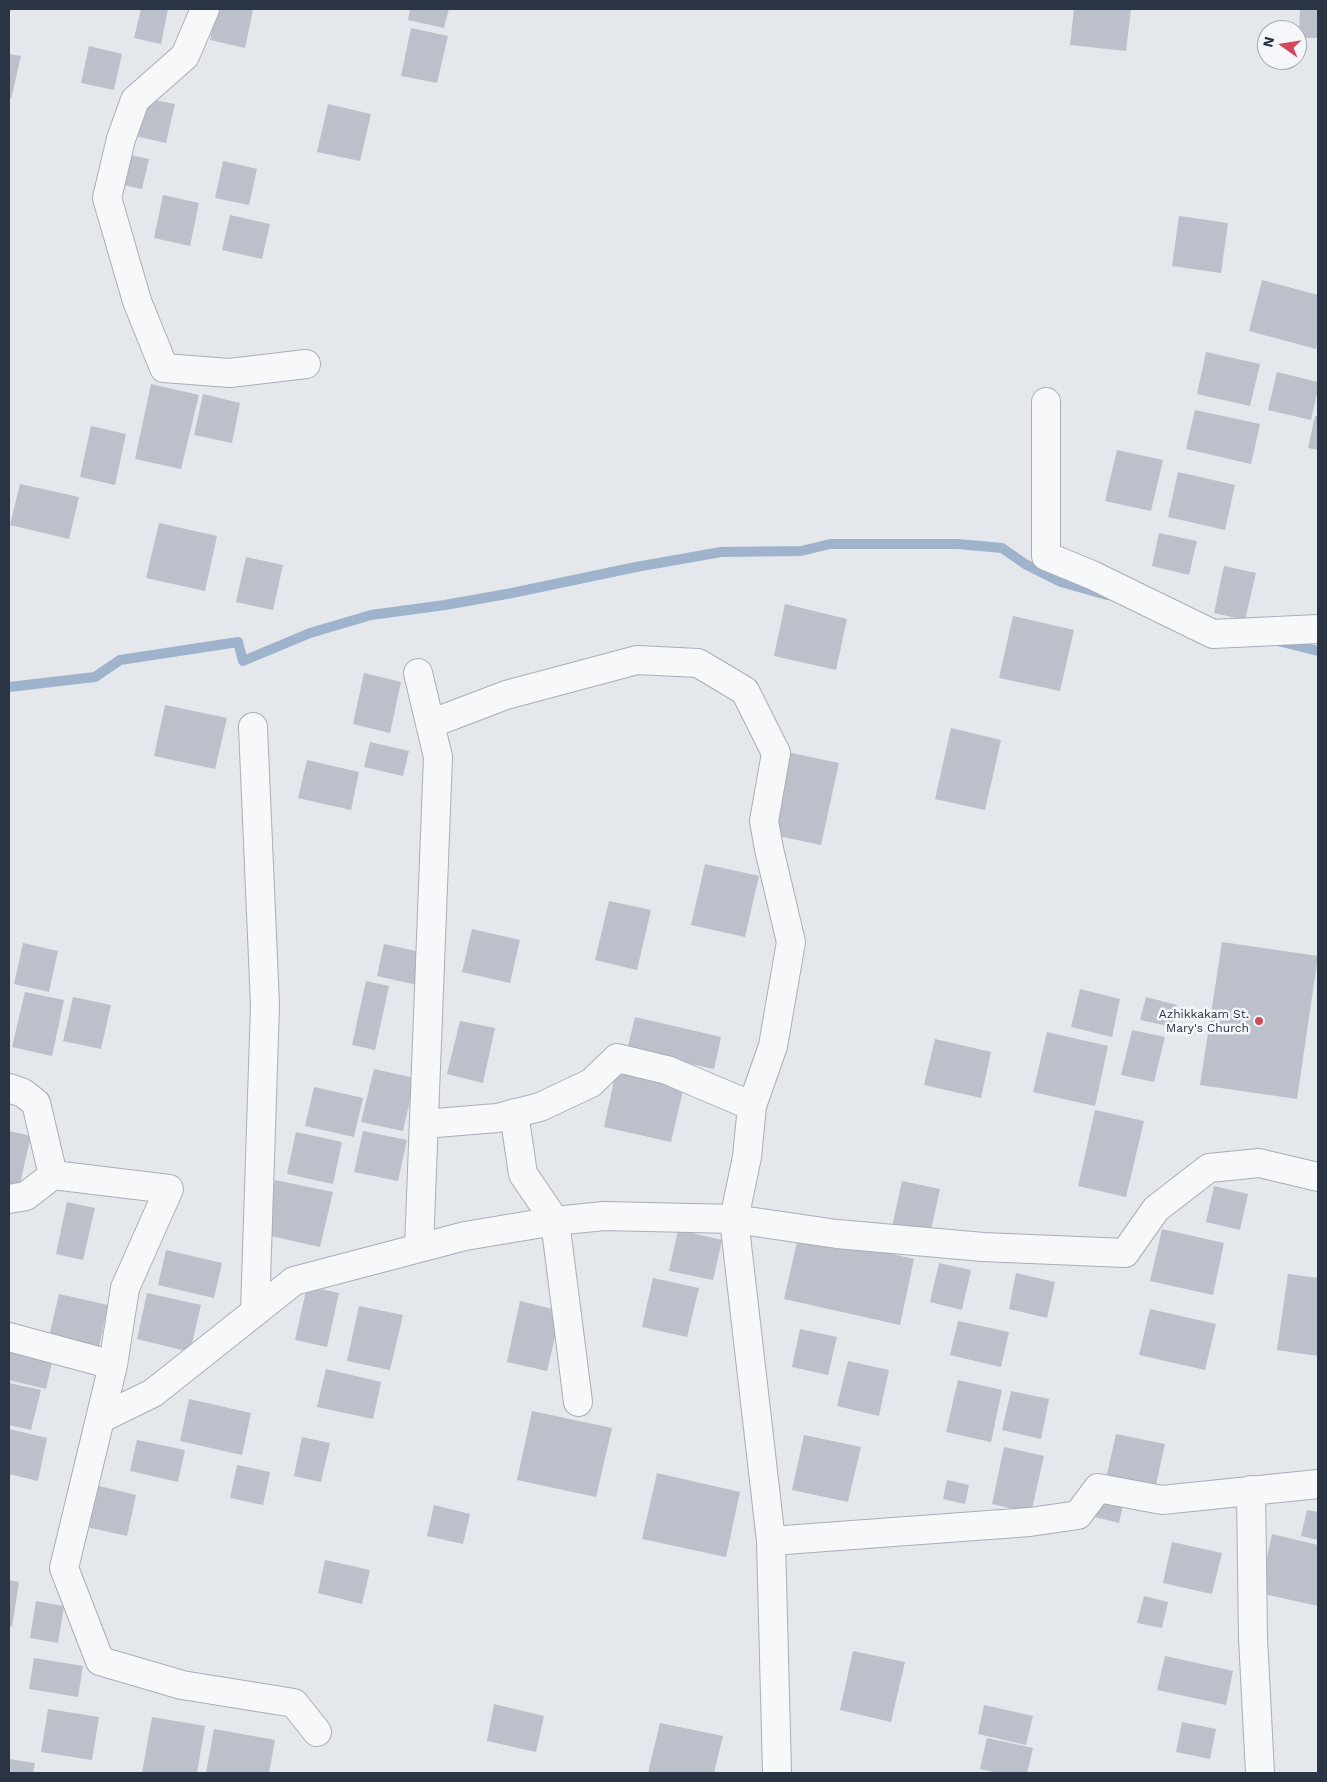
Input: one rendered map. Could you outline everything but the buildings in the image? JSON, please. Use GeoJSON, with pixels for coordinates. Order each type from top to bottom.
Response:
{"type":"FeatureCollection","features":[{"type":"Feature","properties":{"kind":"street"},"geometry":{"type":"LineString","coordinates":[[206,9],[185,56],[135,100],[121,139],[107,198],[137,300],[164,368],[230,373],[306,364]]}},
{"type":"Feature","properties":{"kind":"street"},"geometry":{"type":"LineString","coordinates":[[1046,402],[1046,556],[1092,575],[1213,634],[1318,628]]}},
{"type":"Feature","properties":{"kind":"street"},"geometry":{"type":"LineString","coordinates":[[430,724],[506,695],[637,660],[698,663],[745,691],[776,753],[764,821],[791,942],[774,1046],[752,1106],[747,1157],[734,1219],[771,1541],[777,1773]]}},
{"type":"Feature","properties":{"kind":"street"},"geometry":{"type":"LineString","coordinates":[[418,673],[438,757],[419,1248]]}},
{"type":"Feature","properties":{"kind":"street"},"geometry":{"type":"LineString","coordinates":[[252,726],[265,1005],[255,1312]]}},
{"type":"Feature","properties":{"kind":"street"},"geometry":{"type":"LineString","coordinates":[[424,1124],[497,1118],[540,1107],[591,1083],[617,1058],[667,1070],[752,1106]]}},
{"type":"Feature","properties":{"kind":"street"},"geometry":{"type":"LineString","coordinates":[[9,1088],[23,1093],[36,1103],[53,1175]]}},
{"type":"Feature","properties":{"kind":"street"},"geometry":{"type":"LineString","coordinates":[[514,1113],[523,1174],[555,1221],[578,1402]]}},
{"type":"Feature","properties":{"kind":"street"},"geometry":{"type":"LineString","coordinates":[[102,1418],[153,1393],[294,1281],[465,1236],[555,1221],[604,1216],[734,1219],[837,1234],[983,1247],[1125,1253],[1156,1209],[1208,1168],[1259,1163],[1318,1177]]}},
{"type":"Feature","properties":{"kind":"street"},"geometry":{"type":"LineString","coordinates":[[9,1199],[26,1196],[53,1175],[169,1189],[125,1288],[113,1365],[102,1418],[64,1568],[100,1661],[182,1685],[294,1702],[317,1732]]}},
{"type":"Feature","properties":{"kind":"street"},"geometry":{"type":"LineString","coordinates":[[9,1337],[113,1365]]}},
{"type":"Feature","properties":{"kind":"street"},"geometry":{"type":"LineString","coordinates":[[771,1541],[1030,1522],[1078,1515],[1098,1488],[1162,1500],[1318,1484]]}},
{"type":"Feature","properties":{"kind":"street"},"geometry":{"type":"LineString","coordinates":[[1251,1490],[1252,1638],[1260,1773]]}},
{"type":"Feature","properties":{"kind":"waterway"},"geometry":{"type":"LineString","coordinates":[[9,687],[95,677],[120,660],[238,642],[243,661],[310,633],[371,615],[445,605],[512,593],[636,567],[721,552],[801,551],[830,544],[958,544],[1002,548],[1025,564],[1061,582],[1107,595]]}},
{"type":"Feature","properties":{"kind":"waterway"},"geometry":{"type":"LineString","coordinates":[[1278,641],[1318,651]]}},
{"type":"Feature","properties":{"kind":"place","name":"Azhikkakam St. Mary's Church"},"geometry":{"type":"Point","coordinates":[1259,1021]}}]}
